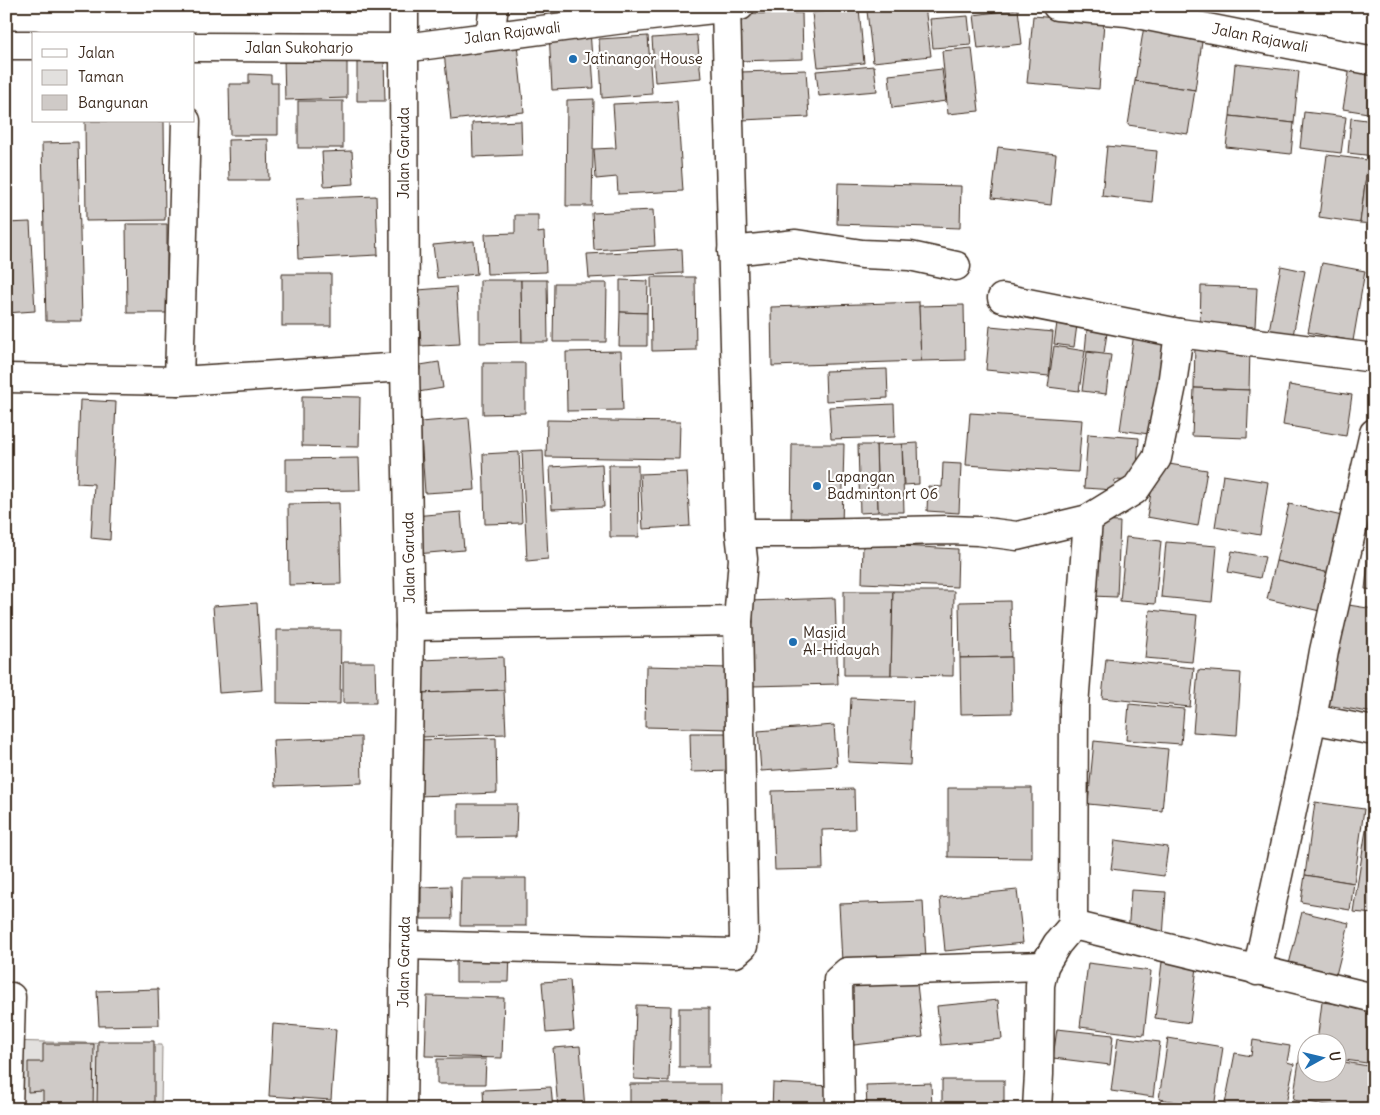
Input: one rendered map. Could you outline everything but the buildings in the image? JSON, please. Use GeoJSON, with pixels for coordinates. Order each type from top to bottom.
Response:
{"type":"FeatureCollection","features":[{"type":"Feature","properties":{"kind":"street","name":"Jalan Garuda"},"geometry":{"type":"LineString","coordinates":[[402,1109],[410,626],[405,367],[404,6]]}},
{"type":"Feature","properties":{"kind":"street"},"geometry":{"type":"LineString","coordinates":[[490,36],[494,6]]}},
{"type":"Feature","properties":{"kind":"street","name":"Jalan Rajawali"},"geometry":{"type":"LineString","coordinates":[[404,48],[740,6]]}},
{"type":"Feature","properties":{"kind":"street","name":"Jalan Rajawali"},"geometry":{"type":"LineString","coordinates":[[1057,6],[1127,12],[1374,61]]}},
{"type":"Feature","properties":{"kind":"street"},"geometry":{"type":"LineString","coordinates":[[405,945],[735,953],[739,950],[744,939],[738,621],[743,559],[740,533],[726,7]]}},
{"type":"Feature","properties":{"kind":"street"},"geometry":{"type":"LineString","coordinates":[[6,45],[32,45]]}},
{"type":"Feature","properties":{"kind":"street","name":"Jalan Sukoharjo"},"geometry":{"type":"LineString","coordinates":[[195,47],[404,48]]}},
{"type":"Feature","properties":{"kind":"street"},"geometry":{"type":"LineString","coordinates":[[179,381],[186,122]]}},
{"type":"Feature","properties":{"kind":"street"},"geometry":{"type":"LineString","coordinates":[[732,251],[796,244],[862,254],[910,256],[956,266]]}},
{"type":"Feature","properties":{"kind":"street"},"geometry":{"type":"LineString","coordinates":[[1002,298],[1179,332],[1374,358]]}},
{"type":"Feature","properties":{"kind":"street"},"geometry":{"type":"LineString","coordinates":[[740,533],[948,530],[978,531],[1017,536],[1088,519],[1135,490],[1157,458],[1172,385],[1179,332]]}},
{"type":"Feature","properties":{"kind":"street"},"geometry":{"type":"LineString","coordinates":[[6,378],[179,381],[405,367]]}},
{"type":"Feature","properties":{"kind":"street"},"geometry":{"type":"LineString","coordinates":[[1256,971],[1312,719],[1324,651],[1374,433]]}},
{"type":"Feature","properties":{"kind":"street"},"geometry":{"type":"LineString","coordinates":[[1037,1109],[1040,985],[1044,966],[1057,944],[1073,925],[1074,706],[1088,519]]}},
{"type":"Feature","properties":{"kind":"street"},"geometry":{"type":"LineString","coordinates":[[410,626],[738,621]]}},
{"type":"Feature","properties":{"kind":"street"},"geometry":{"type":"LineString","coordinates":[[1312,719],[1374,732]]}},
{"type":"Feature","properties":{"kind":"street"},"geometry":{"type":"LineString","coordinates":[[1073,925],[1256,971],[1374,998]]}},
{"type":"Feature","properties":{"kind":"street"},"geometry":{"type":"LineString","coordinates":[[840,1109],[838,980],[847,972],[1044,966]]}},
{"type":"Feature","properties":{"kind":"street"},"geometry":{"type":"LineString","coordinates":[[8,1109],[11,997]]}},
{"type":"Feature","properties":{"kind":"green space"},"geometry":{"type":"Polygon","coordinates":[[[6,1041],[162,1045],[161,1109],[6,1109],[6,1041]]]}},
{"type":"Feature","properties":{"kind":"place","name":"Jatinangor House"},"geometry":{"type":"Point","coordinates":[573,59]}},
{"type":"Feature","properties":{"kind":"place","name":"Lapangan Badminton rt 06"},"geometry":{"type":"Point","coordinates":[817,486]}},
{"type":"Feature","properties":{"kind":"place","name":"Masjid Al-Hidayah"},"geometry":{"type":"Point","coordinates":[793,642]}}]}
